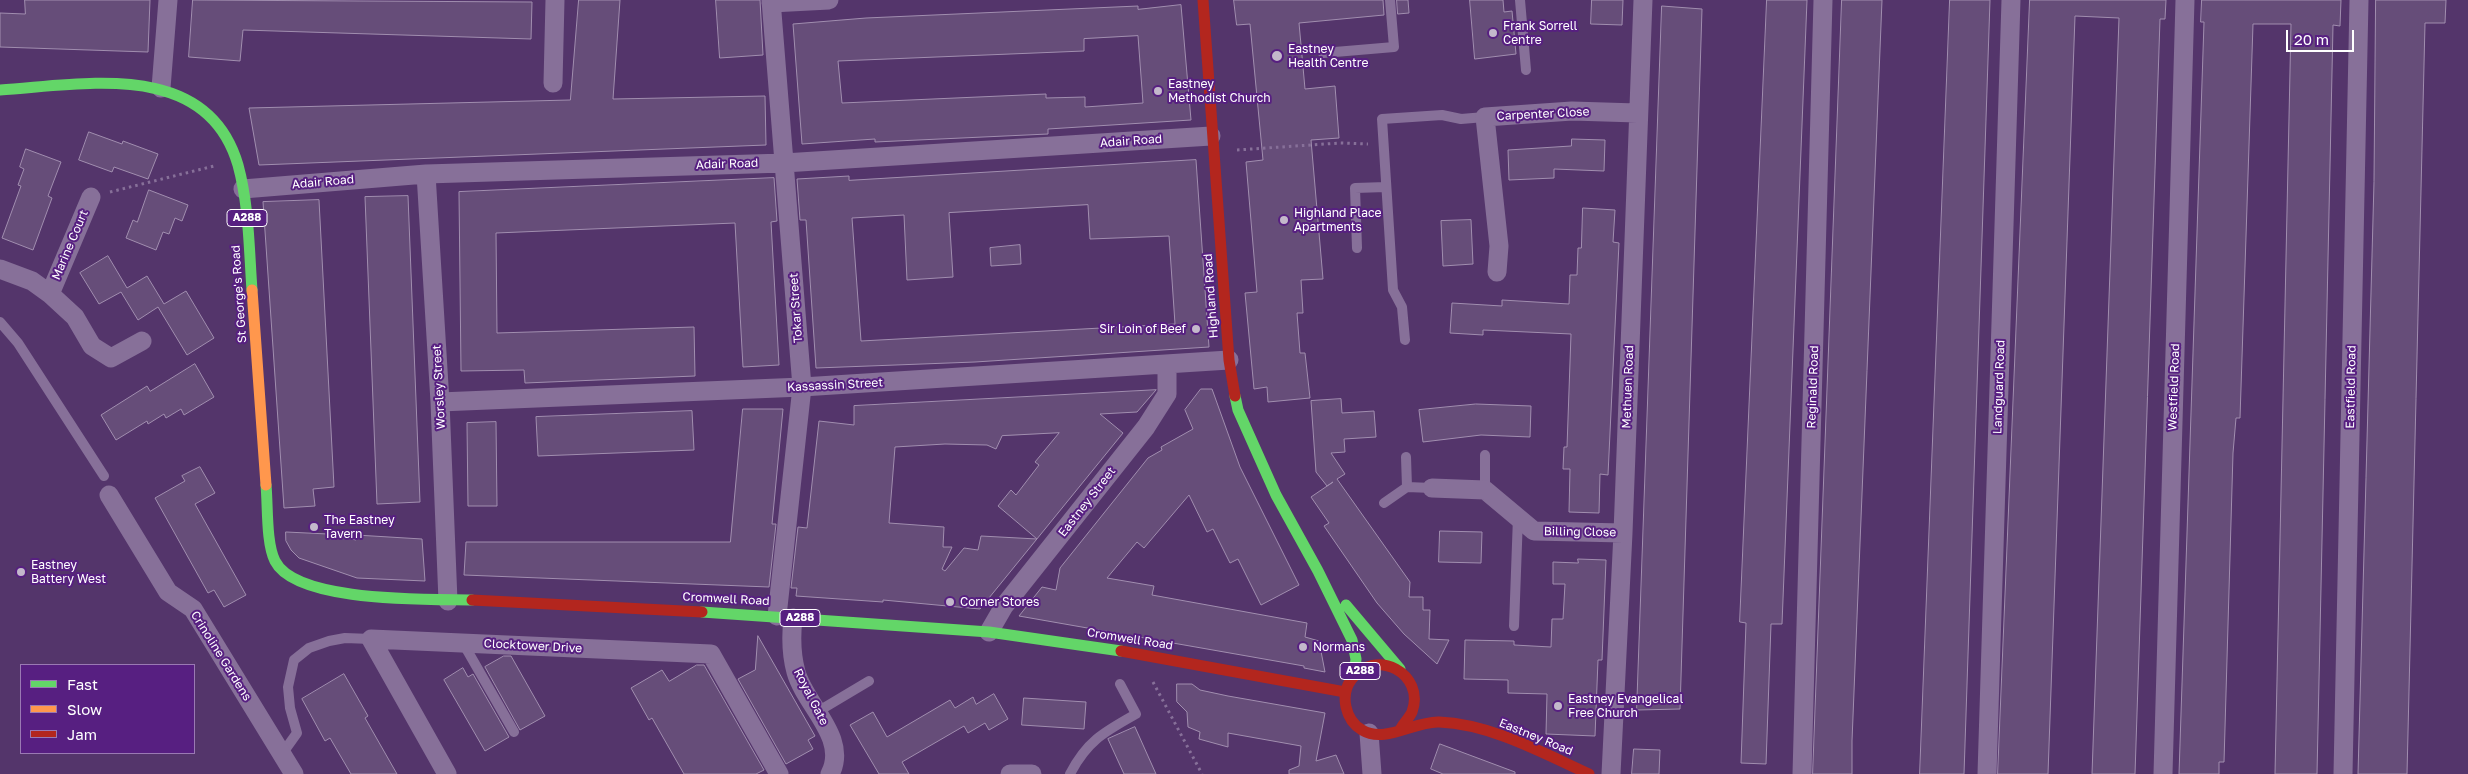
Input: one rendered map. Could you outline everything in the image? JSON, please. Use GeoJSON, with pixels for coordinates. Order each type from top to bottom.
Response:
{"type":"FeatureCollection","features":[{"type":"Feature","properties":{"kind":"main road","name":"Highland Road"},"geometry":{"type":"LineString","coordinates":[[1203,0],[1229,360],[1238,410],[1276,495],[1318,571],[1352,640],[1356,658],[1354,676]]}},
{"type":"Feature","properties":{"kind":"main road","name":"St George's Road"},"geometry":{"type":"LineString","coordinates":[[0,90],[122,82],[143,83],[161,88],[189,102],[206,114],[220,128],[236,160],[243,189],[270,546]]}},
{"type":"Feature","properties":{"kind":"main road","name":"Cromwell Road"},"geometry":{"type":"LineString","coordinates":[[270,546],[275,561],[284,573],[294,580],[354,596],[448,601],[569,604],[989,632],[1137,653],[1345,692]]}},
{"type":"Feature","properties":{"kind":"main road","name":"Highland Road"},"geometry":{"type":"LineString","coordinates":[[1318,571],[1400,669]]}},
{"type":"Feature","properties":{"kind":"main road","name":"A288"},"geometry":{"type":"LineString","coordinates":[[1369,733],[1353,722],[1347,712],[1345,692],[1354,676],[1364,667],[1376,664],[1389,665],[1400,669]]}},
{"type":"Feature","properties":{"kind":"main road"},"geometry":{"type":"LineString","coordinates":[[1400,669],[1412,684],[1426,694]]}},
{"type":"Feature","properties":{"kind":"main road"},"geometry":{"type":"LineString","coordinates":[[1369,733],[1387,735],[1401,728],[1410,720],[1415,708],[1416,696],[1412,684]]}},
{"type":"Feature","properties":{"kind":"main road","name":"Eastney Road"},"geometry":{"type":"LineString","coordinates":[[1453,713],[1473,727],[1589,774]]}},
{"type":"Feature","properties":{"kind":"main road","name":"Eastney Road"},"geometry":{"type":"LineString","coordinates":[[1401,728],[1439,722],[1473,727]]}},
{"type":"Feature","properties":{"kind":"street"},"geometry":{"type":"LineString","coordinates":[[161,88],[168,0]]}},
{"type":"Feature","properties":{"kind":"street"},"geometry":{"type":"LineString","coordinates":[[553,83],[555,0]]}},
{"type":"Feature","properties":{"kind":"street"},"geometry":{"type":"LineString","coordinates":[[771,1],[828,0]]}},
{"type":"Feature","properties":{"kind":"street","name":"Methuen Road"},"geometry":{"type":"LineString","coordinates":[[1612,774],[1643,0]]}},
{"type":"Feature","properties":{"kind":"street","name":"Reginald Road"},"geometry":{"type":"LineString","coordinates":[[1802,774],[1823,0]]}},
{"type":"Feature","properties":{"kind":"street","name":"Landguard Road"},"geometry":{"type":"LineString","coordinates":[[1987,774],[2011,0]]}},
{"type":"Feature","properties":{"kind":"street","name":"Westfield Road"},"geometry":{"type":"LineString","coordinates":[[2163,774],[2185,0]]}},
{"type":"Feature","properties":{"kind":"street","name":"Eastfield Road"},"geometry":{"type":"LineString","coordinates":[[2343,774],[2359,0]]}},
{"type":"Feature","properties":{"kind":"street","name":"Tokar Street"},"geometry":{"type":"LineString","coordinates":[[771,1],[802,387],[785,617]]}},
{"type":"Feature","properties":{"kind":"street","name":"Carpenter Close"},"geometry":{"type":"LineString","coordinates":[[1497,272],[1499,246],[1485,117],[1572,111],[1638,113]]}},
{"type":"Feature","properties":{"kind":"street","name":"Adair Road"},"geometry":{"type":"LineString","coordinates":[[243,189],[426,174],[784,163],[1212,144]]}},
{"type":"Feature","properties":{"kind":"street","name":"Worsley Street"},"geometry":{"type":"LineString","coordinates":[[426,174],[440,402],[448,601]]}},
{"type":"Feature","properties":{"kind":"street","name":"Marine Court"},"geometry":{"type":"LineString","coordinates":[[50,294],[91,197]]}},
{"type":"Feature","properties":{"kind":"street","name":"Marine Court"},"geometry":{"type":"LineString","coordinates":[[0,269],[32,281],[50,294],[75,317],[92,346],[111,358],[142,340]]}},
{"type":"Feature","properties":{"kind":"street","name":"Kassassin Street"},"geometry":{"type":"LineString","coordinates":[[440,402],[802,387],[1229,360]]}},
{"type":"Feature","properties":{"kind":"street","name":"Eastney Street"},"geometry":{"type":"LineString","coordinates":[[989,632],[1004,606],[1146,427],[1167,394],[1167,365]]}},
{"type":"Feature","properties":{"kind":"street"},"geometry":{"type":"LineString","coordinates":[[1432,488],[1485,490]]}},
{"type":"Feature","properties":{"kind":"street","name":"Billing Close"},"geometry":{"type":"LineString","coordinates":[[1485,490],[1534,531],[1623,533]]}},
{"type":"Feature","properties":{"kind":"street","name":"Crinoline Gardens"},"geometry":{"type":"LineString","coordinates":[[109,495],[168,592],[193,609],[294,774]]}},
{"type":"Feature","properties":{"kind":"street","name":"Royal Gate"},"geometry":{"type":"LineString","coordinates":[[785,617],[796,674],[836,752],[835,765],[830,774]]}},
{"type":"Feature","properties":{"kind":"street"},"geometry":{"type":"LineString","coordinates":[[371,639],[447,774]]}},
{"type":"Feature","properties":{"kind":"street","name":"Clocktower Drive"},"geometry":{"type":"LineString","coordinates":[[371,639],[711,654],[779,774]]}},
{"type":"Feature","properties":{"kind":"street"},"geometry":{"type":"LineString","coordinates":[[1369,733],[1372,774]]}},
{"type":"Feature","properties":{"kind":"street"},"geometry":{"type":"LineString","coordinates":[[1010,774],[1032,774]]}},
{"type":"Feature","properties":{"kind":"lane"},"geometry":{"type":"LineString","coordinates":[[1323,53],[1394,47],[1390,0]]}},
{"type":"Feature","properties":{"kind":"lane"},"geometry":{"type":"LineString","coordinates":[[1520,0],[1526,70]]}},
{"type":"Feature","properties":{"kind":"lane"},"geometry":{"type":"LineString","coordinates":[[1405,340],[1402,307],[1393,290],[1382,120],[1442,115],[1461,120],[1485,117]]}},
{"type":"Feature","properties":{"kind":"lane"},"geometry":{"type":"LineString","coordinates":[[1356,248],[1356,188],[1386,187]]}},
{"type":"Feature","properties":{"kind":"lane"},"geometry":{"type":"LineString","coordinates":[[0,322],[18,343],[104,476]]}},
{"type":"Feature","properties":{"kind":"lane"},"geometry":{"type":"LineString","coordinates":[[1485,455],[1485,490]]}},
{"type":"Feature","properties":{"kind":"lane"},"geometry":{"type":"LineString","coordinates":[[1406,457],[1407,487]]}},
{"type":"Feature","properties":{"kind":"lane"},"geometry":{"type":"LineString","coordinates":[[1384,503],[1407,487],[1432,488]]}},
{"type":"Feature","properties":{"kind":"lane"},"geometry":{"type":"LineString","coordinates":[[1514,626],[1518,517]]}},
{"type":"Feature","properties":{"kind":"lane"},"geometry":{"type":"LineString","coordinates":[[282,754],[297,733],[290,708],[288,686],[294,660],[309,648],[329,641],[345,638],[371,639]]}},
{"type":"Feature","properties":{"kind":"lane"},"geometry":{"type":"LineString","coordinates":[[463,643],[514,732]]}},
{"type":"Feature","properties":{"kind":"lane"},"geometry":{"type":"LineString","coordinates":[[817,712],[869,680]]}},
{"type":"Feature","properties":{"kind":"lane"},"geometry":{"type":"LineString","coordinates":[[1070,774],[1089,744],[1136,714],[1120,684]]}},
{"type":"Feature","properties":{"kind":"path"},"geometry":{"type":"LineString","coordinates":[[1212,144],[1340,143],[1384,145]]}},
{"type":"Feature","properties":{"kind":"path"},"geometry":{"type":"LineString","coordinates":[[91,197],[236,160]]}},
{"type":"Feature","properties":{"kind":"path"},"geometry":{"type":"LineString","coordinates":[[1137,653],[1202,774]]}},
{"type":"Feature","properties":{"kind":"building"},"geometry":{"type":"Polygon","coordinates":[[[25,0],[150,0],[148,52],[0,47],[0,13],[25,14],[25,0]]]}},
{"type":"Feature","properties":{"kind":"building"},"geometry":{"type":"Polygon","coordinates":[[[193,0],[532,2],[531,39],[243,30],[240,61],[189,57],[193,0]]]}},
{"type":"Feature","properties":{"kind":"building"},"geometry":{"type":"Polygon","coordinates":[[[579,0],[620,0],[613,99],[765,96],[766,145],[259,165],[249,108],[570,100],[579,0]]]}},
{"type":"Feature","properties":{"kind":"building"},"geometry":{"type":"Polygon","coordinates":[[[716,0],[760,0],[763,55],[720,58],[716,0]]]}},
{"type":"Feature","properties":{"kind":"building"},"geometry":{"type":"Polygon","coordinates":[[[1234,0],[1383,0],[1384,15],[1299,23],[1305,89],[1335,86],[1339,138],[1311,140],[1323,279],[1301,280],[1303,313],[1297,313],[1300,353],[1305,353],[1310,398],[1268,402],[1267,387],[1254,389],[1245,293],[1257,292],[1246,162],[1263,160],[1250,24],[1237,25],[1234,0]]]}},
{"type":"Feature","properties":{"kind":"building"},"geometry":{"type":"Polygon","coordinates":[[[1397,0],[1408,0],[1409,13],[1398,14],[1397,0]]]}},
{"type":"Feature","properties":{"kind":"building","name":"Frank Sorrell Centre"},"geometry":{"type":"Polygon","coordinates":[[[1470,0],[1503,0],[1504,12],[1512,11],[1516,54],[1475,59],[1470,0]]]}},
{"type":"Feature","properties":{"kind":"building"},"geometry":{"type":"Polygon","coordinates":[[[1592,0],[1623,0],[1622,25],[1591,24],[1592,0]]]}},
{"type":"Feature","properties":{"kind":"building"},"geometry":{"type":"Polygon","coordinates":[[[1767,0],[1807,0],[1782,624],[1771,624],[1766,764],[1741,763],[1746,623],[1740,622],[1767,0]]]}},
{"type":"Feature","properties":{"kind":"building"},"geometry":{"type":"Polygon","coordinates":[[[1842,0],[1882,0],[1852,774],[1813,774],[1842,0]]]}},
{"type":"Feature","properties":{"kind":"building"},"geometry":{"type":"Polygon","coordinates":[[[1950,0],[1990,0],[1964,774],[1920,774],[1950,0]]]}},
{"type":"Feature","properties":{"kind":"building"},"geometry":{"type":"Polygon","coordinates":[[[2030,0],[2166,0],[2165,19],[2160,19],[2135,774],[2092,774],[2119,18],[2075,16],[2048,774],[1998,774],[2030,0]]]}},
{"type":"Feature","properties":{"kind":"building"},"geometry":{"type":"Polygon","coordinates":[[[2202,0],[2341,0],[2340,26],[2333,25],[2317,774],[2275,774],[2291,24],[2253,24],[2240,418],[2236,418],[2233,453],[2224,762],[2219,762],[2219,774],[2179,774],[2204,22],[2201,22],[2202,0]]]}},
{"type":"Feature","properties":{"kind":"building"},"geometry":{"type":"Polygon","coordinates":[[[2376,0],[2446,0],[2445,23],[2425,23],[2407,774],[2358,774],[2374,182],[2376,0]]]}},
{"type":"Feature","properties":{"kind":"building"},"geometry":{"type":"Polygon","coordinates":[[[1181,5],[1191,120],[1048,129],[1048,134],[875,142],[875,139],[802,144],[793,24],[866,18],[1138,6],[1138,9],[1181,5]],[[1138,36],[1084,39],[1084,51],[838,61],[842,103],[1046,94],[1046,98],[1085,97],[1085,107],[1143,103],[1138,36]]]}},
{"type":"Feature","properties":{"kind":"building"},"geometry":{"type":"Polygon","coordinates":[[[1662,6],[1702,9],[1680,709],[1637,710],[1662,6]]]}},
{"type":"Feature","properties":{"kind":"building"},"geometry":{"type":"Polygon","coordinates":[[[89,132],[122,144],[123,141],[158,154],[148,179],[114,167],[112,172],[79,160],[89,132]]]}},
{"type":"Feature","properties":{"kind":"building"},"geometry":{"type":"Polygon","coordinates":[[[1572,139],[1605,140],[1604,171],[1554,169],[1554,178],[1509,180],[1508,150],[1571,146],[1572,139]]]}},
{"type":"Feature","properties":{"kind":"building"},"geometry":{"type":"Polygon","coordinates":[[[26,149],[61,162],[48,196],[52,198],[33,250],[2,238],[21,186],[18,185],[24,169],[20,167],[26,149]]]}},
{"type":"Feature","properties":{"kind":"building"},"geometry":{"type":"Polygon","coordinates":[[[1196,160],[1209,347],[975,362],[816,368],[806,220],[800,220],[797,179],[849,176],[849,180],[1196,160]],[[1088,205],[949,213],[953,277],[907,280],[904,215],[852,218],[861,341],[1175,324],[1169,236],[1090,239],[1088,205]]]}},
{"type":"Feature","properties":{"kind":"building"},"geometry":{"type":"Polygon","coordinates":[[[774,178],[777,221],[771,222],[779,365],[743,367],[735,223],[496,233],[497,333],[694,327],[695,376],[525,383],[524,370],[461,371],[459,192],[774,178]]]}},
{"type":"Feature","properties":{"kind":"building"},"geometry":{"type":"Polygon","coordinates":[[[149,190],[188,205],[182,221],[175,218],[169,234],[163,232],[156,250],[126,238],[133,220],[137,222],[149,190]]]}},
{"type":"Feature","properties":{"kind":"building"},"geometry":{"type":"Polygon","coordinates":[[[408,196],[420,502],[377,504],[365,197],[408,196]]]}},
{"type":"Feature","properties":{"kind":"building"},"geometry":{"type":"Polygon","coordinates":[[[319,200],[334,487],[313,489],[315,506],[284,508],[263,202],[319,200]]]}},
{"type":"Feature","properties":{"kind":"building"},"geometry":{"type":"Polygon","coordinates":[[[1583,208],[1615,210],[1613,242],[1619,243],[1608,475],[1600,474],[1599,513],[1569,512],[1570,469],[1563,469],[1564,447],[1567,447],[1571,334],[1483,330],[1483,335],[1450,333],[1452,303],[1502,306],[1502,300],[1569,304],[1570,275],[1577,275],[1578,248],[1581,248],[1583,208]]]}},
{"type":"Feature","properties":{"kind":"building"},"geometry":{"type":"Polygon","coordinates":[[[1471,220],[1473,264],[1443,266],[1441,221],[1471,220]]]}},
{"type":"Feature","properties":{"kind":"building"},"geometry":{"type":"Polygon","coordinates":[[[1020,245],[1021,264],[991,266],[990,248],[1020,245]]]}},
{"type":"Feature","properties":{"kind":"building"},"geometry":{"type":"Polygon","coordinates":[[[108,256],[127,288],[147,276],[164,304],[186,291],[214,338],[187,355],[158,307],[138,320],[121,292],[99,304],[80,273],[108,256]]]}},
{"type":"Feature","properties":{"kind":"building"},"geometry":{"type":"Polygon","coordinates":[[[195,364],[214,397],[184,415],[181,409],[166,418],[164,414],[148,424],[147,421],[116,440],[101,415],[147,386],[150,391],[195,364]]]}},
{"type":"Feature","properties":{"kind":"building"},"geometry":{"type":"Polygon","coordinates":[[[1201,389],[1212,389],[1240,467],[1299,585],[1261,605],[1238,559],[1230,563],[1213,529],[1207,532],[1189,495],[1144,548],[1137,542],[1107,578],[1154,586],[1152,595],[1307,623],[1305,637],[1319,641],[1325,672],[1304,668],[1304,666],[1019,616],[1042,587],[1056,590],[1060,568],[1148,458],[1162,450],[1161,447],[1193,429],[1185,410],[1201,389]]]}},
{"type":"Feature","properties":{"kind":"building"},"geometry":{"type":"Polygon","coordinates":[[[1156,390],[1137,412],[1100,414],[1123,433],[1037,539],[980,609],[883,600],[883,602],[796,596],[797,588],[791,588],[798,527],[807,528],[819,421],[854,425],[854,406],[1156,390]],[[1059,433],[1002,436],[996,449],[987,445],[945,444],[895,447],[889,523],[944,527],[943,547],[952,547],[942,569],[945,571],[964,548],[978,550],[981,536],[1037,539],[998,506],[1011,490],[1016,495],[1039,465],[1035,462],[1059,433]]]}},
{"type":"Feature","properties":{"kind":"building"},"geometry":{"type":"Polygon","coordinates":[[[1341,399],[1342,413],[1374,411],[1376,437],[1344,439],[1345,452],[1331,453],[1345,474],[1337,479],[1410,582],[1409,597],[1423,597],[1423,610],[1430,610],[1429,639],[1449,640],[1437,664],[1404,634],[1377,603],[1324,526],[1329,523],[1311,497],[1333,482],[1327,486],[1316,472],[1311,401],[1341,399]]]}},
{"type":"Feature","properties":{"kind":"building"},"geometry":{"type":"Polygon","coordinates":[[[1476,404],[1531,406],[1530,437],[1481,435],[1423,442],[1419,410],[1476,404]]]}},
{"type":"Feature","properties":{"kind":"building"},"geometry":{"type":"Polygon","coordinates":[[[743,409],[783,409],[772,524],[776,524],[769,587],[464,575],[466,542],[730,542],[743,409]]]}},
{"type":"Feature","properties":{"kind":"building"},"geometry":{"type":"Polygon","coordinates":[[[692,411],[694,450],[538,456],[536,417],[692,411]]]}},
{"type":"Feature","properties":{"kind":"building"},"geometry":{"type":"Polygon","coordinates":[[[496,422],[497,506],[468,506],[467,423],[496,422]]]}},
{"type":"Feature","properties":{"kind":"building"},"geometry":{"type":"Polygon","coordinates":[[[200,467],[215,493],[195,504],[246,595],[224,607],[214,590],[208,593],[155,498],[185,481],[182,476],[200,467]]]}},
{"type":"Feature","properties":{"kind":"building"},"geometry":{"type":"Polygon","coordinates":[[[1440,531],[1482,532],[1481,563],[1439,562],[1440,531]]]}},
{"type":"Feature","properties":{"kind":"building"},"geometry":{"type":"Polygon","coordinates":[[[286,532],[328,534],[356,540],[356,535],[422,539],[425,581],[357,578],[299,558],[286,541],[286,532]]]}},
{"type":"Feature","properties":{"kind":"building"},"geometry":{"type":"Polygon","coordinates":[[[1578,559],[1606,560],[1602,660],[1598,660],[1595,736],[1546,734],[1547,694],[1508,693],[1508,680],[1464,679],[1465,640],[1514,641],[1514,645],[1551,647],[1552,619],[1563,619],[1565,584],[1553,584],[1553,562],[1578,563],[1578,559]]]}},
{"type":"Feature","properties":{"kind":"building"},"geometry":{"type":"Polygon","coordinates":[[[758,636],[815,736],[808,740],[813,749],[786,764],[738,679],[755,670],[758,636]]]}},
{"type":"Feature","properties":{"kind":"building"},"geometry":{"type":"Polygon","coordinates":[[[504,656],[511,656],[545,716],[520,730],[485,667],[504,656]]]}},
{"type":"Feature","properties":{"kind":"building"},"geometry":{"type":"Polygon","coordinates":[[[697,665],[704,665],[764,770],[756,774],[684,774],[652,718],[649,720],[631,688],[662,670],[669,681],[697,665]]]}},
{"type":"Feature","properties":{"kind":"building"},"geometry":{"type":"Polygon","coordinates":[[[463,668],[468,677],[473,674],[509,737],[485,751],[444,680],[463,668]]]}},
{"type":"Feature","properties":{"kind":"building"},"geometry":{"type":"Polygon","coordinates":[[[344,674],[368,716],[365,718],[397,774],[351,774],[330,738],[325,741],[302,699],[344,674]]]}},
{"type":"Feature","properties":{"kind":"building"},"geometry":{"type":"Polygon","coordinates":[[[1177,684],[1192,684],[1200,690],[1325,713],[1316,761],[1336,755],[1344,774],[1289,774],[1289,770],[1299,766],[1301,746],[1228,733],[1228,747],[1199,739],[1200,732],[1188,727],[1187,712],[1177,702],[1177,684]]]}},
{"type":"Feature","properties":{"kind":"building"},"geometry":{"type":"Polygon","coordinates":[[[994,694],[1008,719],[989,730],[985,723],[968,733],[964,726],[902,762],[909,774],[879,774],[850,725],[873,712],[887,737],[950,700],[955,708],[973,697],[976,704],[994,694]]]}},
{"type":"Feature","properties":{"kind":"building"},"geometry":{"type":"Polygon","coordinates":[[[1024,698],[1086,702],[1084,729],[1022,725],[1024,698]]]}},
{"type":"Feature","properties":{"kind":"building"},"geometry":{"type":"Polygon","coordinates":[[[1135,727],[1156,774],[1124,774],[1108,739],[1135,727]]]}},
{"type":"Feature","properties":{"kind":"building"},"geometry":{"type":"Polygon","coordinates":[[[1440,744],[1515,772],[1515,774],[1443,774],[1431,769],[1440,744]]]}},
{"type":"Feature","properties":{"kind":"building"},"geometry":{"type":"Polygon","coordinates":[[[1634,749],[1660,750],[1659,774],[1632,774],[1634,749]]]}},
{"type":"Feature","properties":{"kind":"traffic: fast"},"geometry":{"type":"LineString","coordinates":[[0,90],[104,83],[138,86],[171,93],[199,107],[222,131],[238,165],[246,211],[252,290]]}},
{"type":"Feature","properties":{"kind":"traffic: fast"},"geometry":{"type":"LineString","coordinates":[[1235,396],[1238,410],[1276,495],[1318,571],[1352,640],[1356,659],[1354,676]]}},
{"type":"Feature","properties":{"kind":"traffic: fast"},"geometry":{"type":"LineString","coordinates":[[266,485],[272,553],[275,561],[288,575],[309,585],[335,592],[396,598],[472,600]]}},
{"type":"Feature","properties":{"kind":"traffic: fast"},"geometry":{"type":"LineString","coordinates":[[1346,605],[1400,669]]}},
{"type":"Feature","properties":{"kind":"traffic: fast"},"geometry":{"type":"LineString","coordinates":[[702,612],[989,632],[1121,651]]}},
{"type":"Feature","properties":{"kind":"traffic: slow"},"geometry":{"type":"LineString","coordinates":[[252,290],[266,485]]}},
{"type":"Feature","properties":{"kind":"traffic: jam"},"geometry":{"type":"LineString","coordinates":[[1203,0],[1229,360],[1235,396]]}},
{"type":"Feature","properties":{"kind":"traffic: jam"},"geometry":{"type":"LineString","coordinates":[[472,600],[702,612]]}},
{"type":"Feature","properties":{"kind":"traffic: jam"},"geometry":{"type":"LineString","coordinates":[[1121,651],[1345,692]]}},
{"type":"Feature","properties":{"kind":"traffic: jam"},"geometry":{"type":"LineString","coordinates":[[1401,728],[1412,712],[1414,698],[1412,686],[1405,676],[1396,669],[1385,665],[1373,665],[1361,670],[1351,680],[1345,700],[1348,714],[1356,726],[1362,730],[1380,735],[1429,723],[1458,724],[1478,728],[1516,741],[1589,774]]}},
{"type":"Feature","properties":{"kind":"place","name":"Frank Sorrell Centre"},"geometry":{"type":"Point","coordinates":[1493,33]}},
{"type":"Feature","properties":{"kind":"place","name":"Eastney Health Centre"},"geometry":{"type":"Point","coordinates":[1277,56]}},
{"type":"Feature","properties":{"kind":"place","name":"Eastney Methodist Church"},"geometry":{"type":"Point","coordinates":[1158,91]}},
{"type":"Feature","properties":{"kind":"place","name":"Highland Place Apartments"},"geometry":{"type":"Point","coordinates":[1284,220]}},
{"type":"Feature","properties":{"kind":"place","name":"Sir Loin of Beef"},"geometry":{"type":"Point","coordinates":[1196,329]}},
{"type":"Feature","properties":{"kind":"place","name":"The Eastney Tavern"},"geometry":{"type":"Point","coordinates":[314,527]}},
{"type":"Feature","properties":{"kind":"place","name":"Eastney Battery West"},"geometry":{"type":"Point","coordinates":[21,572]}},
{"type":"Feature","properties":{"kind":"place","name":"Corner Stores"},"geometry":{"type":"Point","coordinates":[950,602]}},
{"type":"Feature","properties":{"kind":"place","name":"Normans"},"geometry":{"type":"Point","coordinates":[1303,647]}},
{"type":"Feature","properties":{"kind":"place","name":"Eastney Evangelical Free Church"},"geometry":{"type":"Point","coordinates":[1558,706]}}]}
